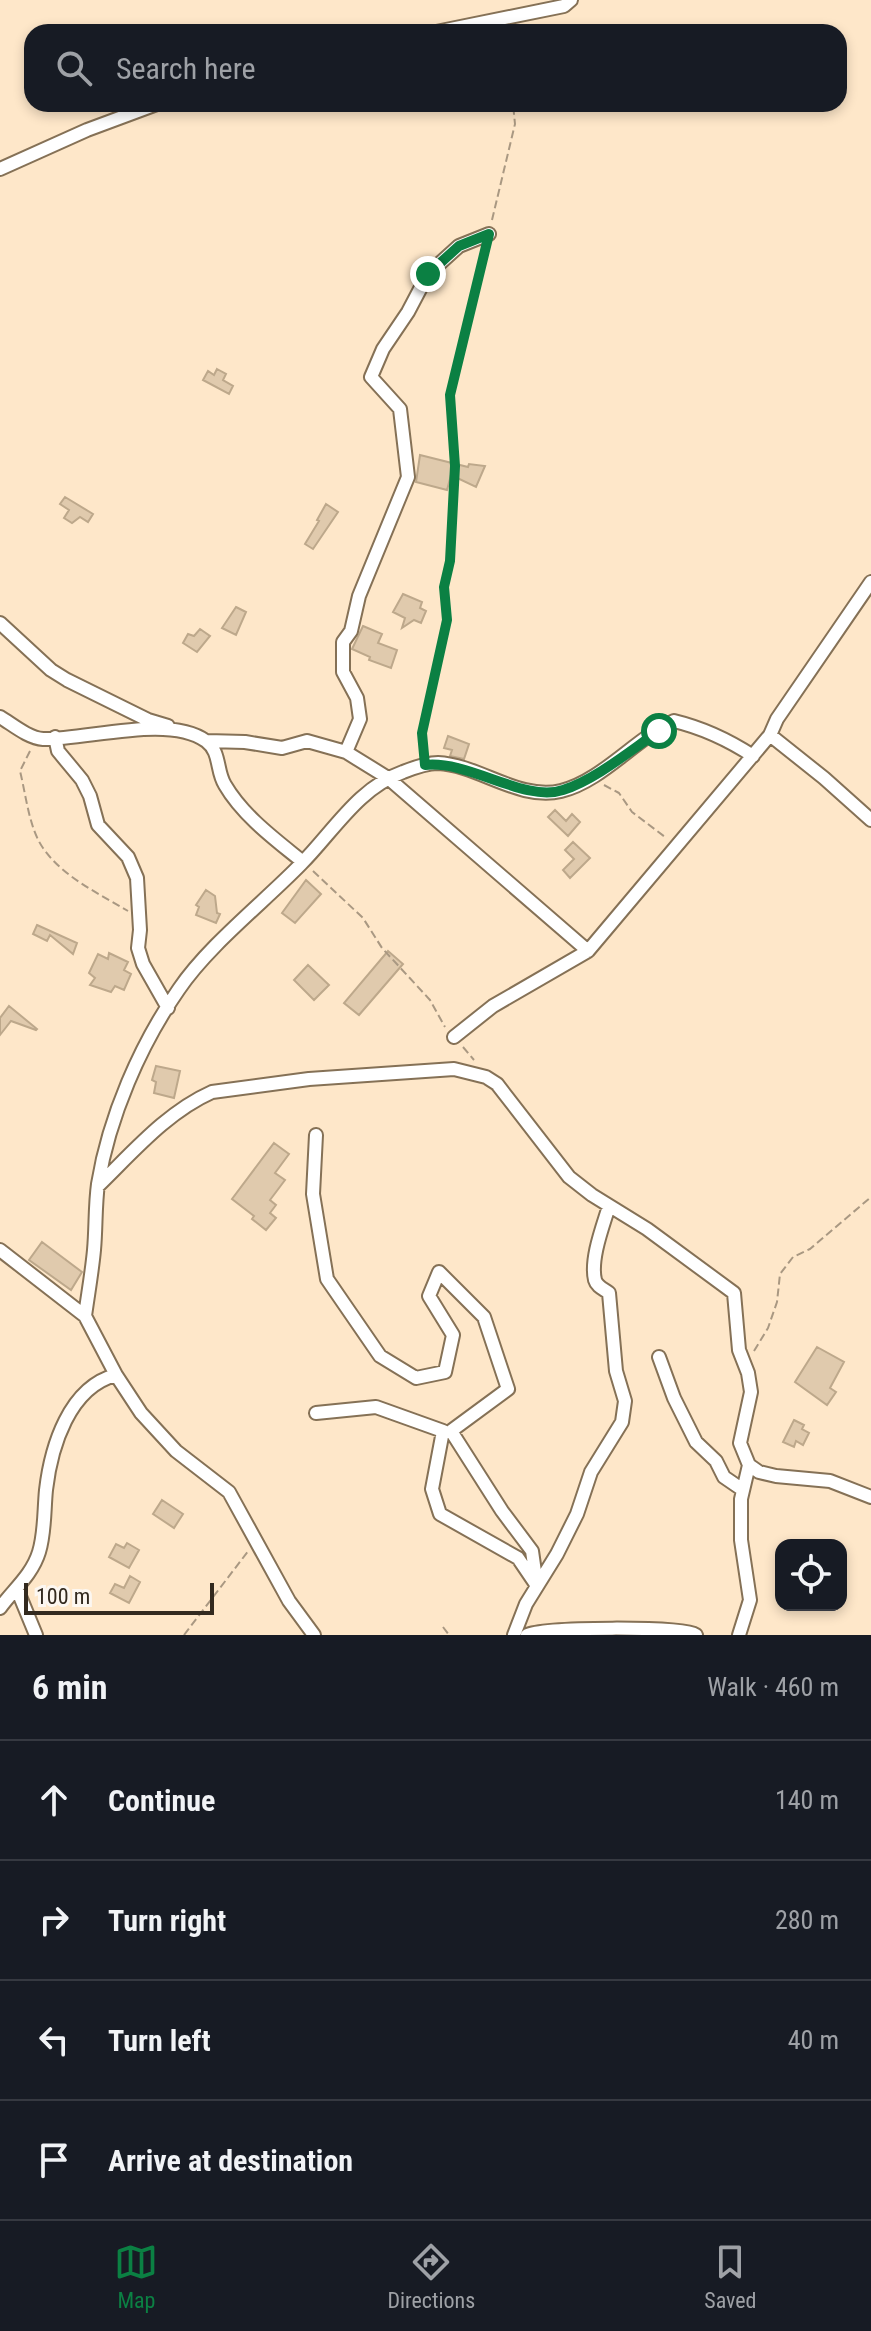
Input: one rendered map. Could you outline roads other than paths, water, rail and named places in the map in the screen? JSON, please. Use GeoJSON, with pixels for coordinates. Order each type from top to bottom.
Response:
{"type":"FeatureCollection","features":[{"type":"Feature","properties":{"kind":"street"},"geometry":{"type":"LineString","coordinates":[[475,24],[564,6],[571,0]]}},
{"type":"Feature","properties":{"kind":"street"},"geometry":{"type":"LineString","coordinates":[[0,169],[135,112]]}},
{"type":"Feature","properties":{"kind":"street"},"geometry":{"type":"LineString","coordinates":[[346,752],[360,719],[357,698],[343,672],[343,642],[351,631],[359,596],[408,477],[400,409],[371,377],[383,349],[408,312],[428,274],[459,246],[489,234]]}},
{"type":"Feature","properties":{"kind":"street"},"geometry":{"type":"LineString","coordinates":[[454,1037],[493,1006],[588,951],[770,735],[777,719],[871,582]]}},
{"type":"Feature","properties":{"kind":"street"},"geometry":{"type":"LineString","coordinates":[[0,623],[51,670],[148,720],[207,741],[245,742],[282,748],[307,741],[346,752],[388,778],[588,951]]}},
{"type":"Feature","properties":{"kind":"street"},"geometry":{"type":"LineString","coordinates":[[0,717],[25,732],[49,738],[121,730],[178,730]]}},
{"type":"Feature","properties":{"kind":"street"},"geometry":{"type":"LineString","coordinates":[[85,1316],[98,1186],[121,1104],[145,1046],[179,988],[368,791],[388,778],[440,763],[484,774],[531,791],[562,791],[589,778],[674,721],[729,740],[753,756]]}},
{"type":"Feature","properties":{"kind":"street"},"geometry":{"type":"LineString","coordinates":[[770,735],[871,820]]}},
{"type":"Feature","properties":{"kind":"street"},"geometry":{"type":"LineString","coordinates":[[49,738],[82,780],[98,825],[128,857],[139,885],[138,948],[143,964],[168,1008]]}},
{"type":"Feature","properties":{"kind":"street"},"geometry":{"type":"LineString","coordinates":[[207,741],[215,751],[224,784],[270,835],[303,862]]}},
{"type":"Feature","properties":{"kind":"street"},"geometry":{"type":"LineString","coordinates":[[98,1186],[161,1125],[212,1092],[309,1079],[454,1069],[486,1077],[497,1084],[569,1177],[734,1293],[739,1350],[751,1392],[740,1443],[749,1465],[759,1472],[776,1476],[830,1481],[871,1497]]}},
{"type":"Feature","properties":{"kind":"street"},"geometry":{"type":"LineString","coordinates":[[316,1135],[313,1194],[327,1279],[380,1356],[416,1378],[445,1372],[453,1335],[429,1296],[439,1272],[484,1317],[508,1389],[451,1431],[502,1511],[532,1551],[537,1586]]}},
{"type":"Feature","properties":{"kind":"street"},"geometry":{"type":"LineString","coordinates":[[514,1635],[526,1604],[577,1514],[591,1472],[618,1430],[625,1413],[625,1401],[616,1371],[609,1296],[595,1279],[598,1240],[609,1206]]}},
{"type":"Feature","properties":{"kind":"street"},"geometry":{"type":"LineString","coordinates":[[0,1250],[85,1316],[116,1375],[141,1413],[176,1451],[229,1492],[289,1601],[314,1635]]}},
{"type":"Feature","properties":{"kind":"street"},"geometry":{"type":"LineString","coordinates":[[659,1357],[674,1398],[696,1442],[716,1461],[724,1477],[743,1490]]}},
{"type":"Feature","properties":{"kind":"street"},"geometry":{"type":"LineString","coordinates":[[0,1608],[17,1589],[39,1552],[50,1468],[61,1431],[78,1399],[104,1378],[116,1375]]}},
{"type":"Feature","properties":{"kind":"street"},"geometry":{"type":"LineString","coordinates":[[316,1413],[376,1407],[443,1431],[432,1489],[440,1514],[518,1558],[537,1586]]}},
{"type":"Feature","properties":{"kind":"street"},"geometry":{"type":"LineString","coordinates":[[739,1635],[750,1600],[749,1581],[741,1554],[743,1490],[749,1465]]}},
{"type":"Feature","properties":{"kind":"street"},"geometry":{"type":"LineString","coordinates":[[17,1589],[36,1635]]}},
{"type":"Feature","properties":{"kind":"street"},"geometry":{"type":"LineString","coordinates":[[527,1635],[541,1631],[612,1629],[680,1630],[696,1635]]}}]}
